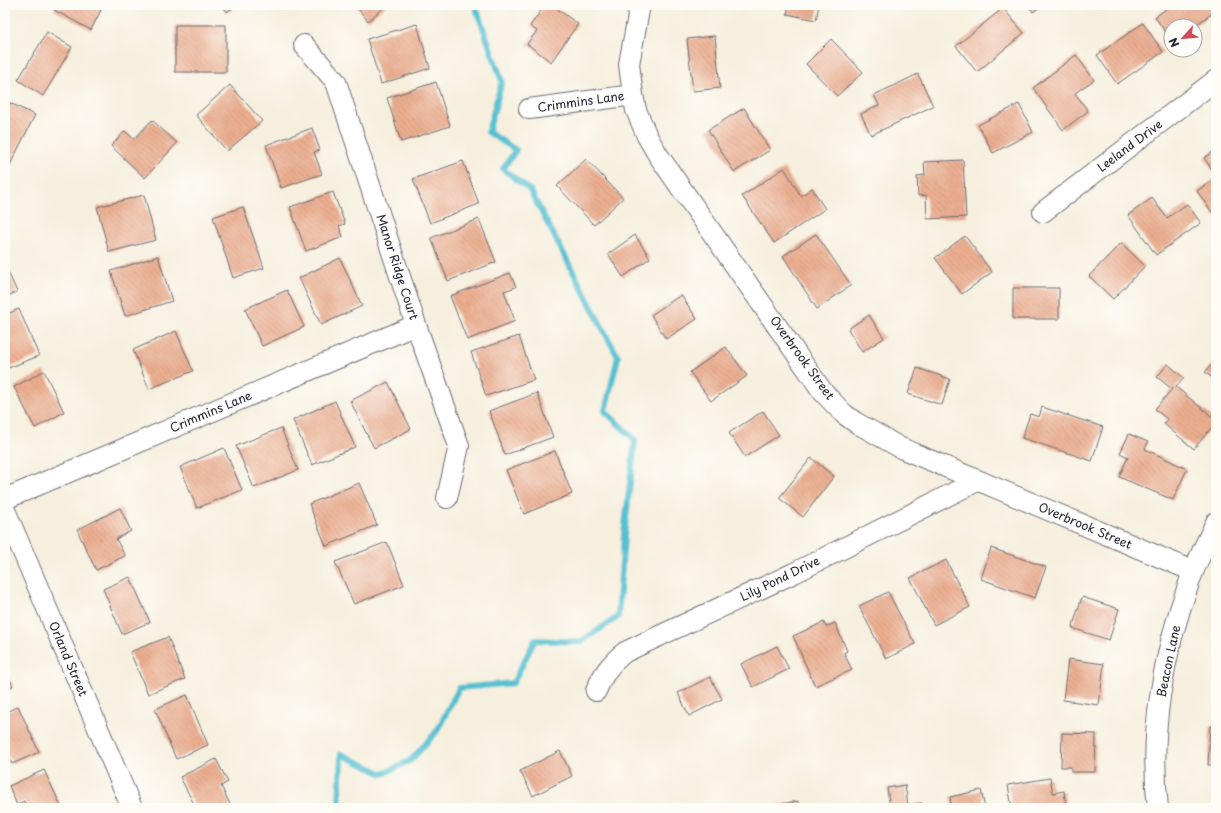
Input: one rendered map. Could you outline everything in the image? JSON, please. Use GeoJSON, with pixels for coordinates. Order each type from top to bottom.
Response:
{"type":"FeatureCollection","features":[{"type":"Feature","properties":{"kind":"street","name":"Overbrook Street"},"geometry":{"type":"LineString","coordinates":[[640,5],[630,64],[636,110],[645,130],[658,155],[823,392],[844,414],[900,448],[1193,571]]}},
{"type":"Feature","properties":{"kind":"street","name":"Manor Ridge Court"},"geometry":{"type":"LineString","coordinates":[[304,45],[336,82],[416,325],[458,446],[447,498]]}},
{"type":"Feature","properties":{"kind":"street","name":"Leeland Drive"},"geometry":{"type":"LineString","coordinates":[[1043,212],[1216,80]]}},
{"type":"Feature","properties":{"kind":"street","name":"Crimmins Lane"},"geometry":{"type":"LineString","coordinates":[[529,109],[633,95]]}},
{"type":"Feature","properties":{"kind":"street","name":"Crimmins Lane"},"geometry":{"type":"LineString","coordinates":[[5,499],[416,325]]}},
{"type":"Feature","properties":{"kind":"street","name":"Lily Pond Drive"},"geometry":{"type":"LineString","coordinates":[[596,691],[601,679],[611,664],[625,652],[794,573],[977,481]]}},
{"type":"Feature","properties":{"kind":"street","name":"Orland Street"},"geometry":{"type":"LineString","coordinates":[[5,510],[132,808]]}},
{"type":"Feature","properties":{"kind":"street","name":"Beacon Lane"},"geometry":{"type":"LineString","coordinates":[[1158,808],[1156,796],[1156,745],[1158,712],[1169,649],[1193,571],[1216,522]]}},
{"type":"Feature","properties":{"kind":"building"},"geometry":{"type":"Polygon","coordinates":[[[57,5],[92,5],[101,10],[91,30],[54,10],[57,5]]]}},
{"type":"Feature","properties":{"kind":"building"},"geometry":{"type":"Polygon","coordinates":[[[222,5],[237,5],[227,12],[222,5]]]}},
{"type":"Feature","properties":{"kind":"building"},"geometry":{"type":"Polygon","coordinates":[[[355,5],[387,5],[368,21],[355,5]]]}},
{"type":"Feature","properties":{"kind":"building"},"geometry":{"type":"Polygon","coordinates":[[[545,5],[552,5],[578,24],[551,62],[527,44],[537,31],[530,26],[545,5]]]}},
{"type":"Feature","properties":{"kind":"building"},"geometry":{"type":"Polygon","coordinates":[[[789,5],[819,5],[816,20],[787,14],[789,5]]]}},
{"type":"Feature","properties":{"kind":"building"},"geometry":{"type":"Polygon","coordinates":[[[1028,5],[1042,5],[1033,12],[1028,5]]]}},
{"type":"Feature","properties":{"kind":"building"},"geometry":{"type":"Polygon","coordinates":[[[1172,5],[1216,5],[1216,11],[1203,20],[1203,18],[1163,18],[1163,28],[1155,17],[1172,5]]]}},
{"type":"Feature","properties":{"kind":"building"},"geometry":{"type":"Polygon","coordinates":[[[1003,8],[1024,33],[977,72],[956,46],[1003,8]]]}},
{"type":"Feature","properties":{"kind":"building"},"geometry":{"type":"Polygon","coordinates":[[[1143,23],[1163,52],[1117,84],[1097,55],[1143,23]]]}},
{"type":"Feature","properties":{"kind":"building"},"geometry":{"type":"Polygon","coordinates":[[[417,24],[430,68],[381,84],[367,39],[417,24]]]}},
{"type":"Feature","properties":{"kind":"building"},"geometry":{"type":"Polygon","coordinates":[[[175,25],[226,25],[226,72],[175,72],[175,25]]]}},
{"type":"Feature","properties":{"kind":"building"},"geometry":{"type":"Polygon","coordinates":[[[47,32],[72,47],[43,96],[18,80],[47,32]]]}},
{"type":"Feature","properties":{"kind":"building"},"geometry":{"type":"Polygon","coordinates":[[[715,36],[720,88],[693,91],[687,39],[715,36]]]}},
{"type":"Feature","properties":{"kind":"building"},"geometry":{"type":"Polygon","coordinates":[[[831,39],[863,72],[837,96],[806,64],[831,39]]]}},
{"type":"Feature","properties":{"kind":"building"},"geometry":{"type":"Polygon","coordinates":[[[1076,55],[1094,80],[1075,93],[1088,111],[1063,130],[1033,88],[1076,55]]]}},
{"type":"Feature","properties":{"kind":"building"},"geometry":{"type":"Polygon","coordinates":[[[918,74],[933,106],[871,135],[861,114],[879,105],[874,95],[918,74]]]}},
{"type":"Feature","properties":{"kind":"building"},"geometry":{"type":"Polygon","coordinates":[[[436,82],[450,126],[401,142],[387,98],[436,82]]]}},
{"type":"Feature","properties":{"kind":"building"},"geometry":{"type":"Polygon","coordinates":[[[230,85],[262,121],[227,151],[196,115],[230,85]]]}},
{"type":"Feature","properties":{"kind":"building"},"geometry":{"type":"Polygon","coordinates":[[[10,103],[35,115],[8,169],[5,168],[5,113],[10,103]]]}},
{"type":"Feature","properties":{"kind":"building"},"geometry":{"type":"Polygon","coordinates":[[[1019,104],[1033,132],[993,153],[978,125],[1019,104]]]}},
{"type":"Feature","properties":{"kind":"building"},"geometry":{"type":"Polygon","coordinates":[[[744,108],[770,150],[734,172],[708,130],[744,108]]]}},
{"type":"Feature","properties":{"kind":"building"},"geometry":{"type":"Polygon","coordinates":[[[152,120],[177,143],[145,178],[111,146],[125,131],[134,139],[152,120]]]}},
{"type":"Feature","properties":{"kind":"building"},"geometry":{"type":"Polygon","coordinates":[[[312,128],[320,150],[314,152],[322,174],[281,188],[266,145],[312,128]]]}},
{"type":"Feature","properties":{"kind":"building"},"geometry":{"type":"Polygon","coordinates":[[[1216,150],[1216,175],[1204,158],[1216,150]]]}},
{"type":"Feature","properties":{"kind":"building"},"geometry":{"type":"Polygon","coordinates":[[[586,159],[623,198],[594,225],[557,186],[586,159]]]}},
{"type":"Feature","properties":{"kind":"building"},"geometry":{"type":"Polygon","coordinates":[[[963,160],[966,217],[927,219],[926,195],[918,196],[917,176],[925,175],[924,162],[963,160]]]}},
{"type":"Feature","properties":{"kind":"building"},"geometry":{"type":"Polygon","coordinates":[[[463,161],[479,204],[430,223],[413,179],[463,161]]]}},
{"type":"Feature","properties":{"kind":"building"},"geometry":{"type":"Polygon","coordinates":[[[784,168],[801,196],[812,188],[825,209],[774,243],[742,196],[784,168]]]}},
{"type":"Feature","properties":{"kind":"building"},"geometry":{"type":"Polygon","coordinates":[[[1216,178],[1216,218],[1197,191],[1216,178]]]}},
{"type":"Feature","properties":{"kind":"building"},"geometry":{"type":"Polygon","coordinates":[[[333,192],[345,224],[339,226],[343,237],[306,251],[290,207],[333,192]]]}},
{"type":"Feature","properties":{"kind":"building"},"geometry":{"type":"Polygon","coordinates":[[[144,195],[156,240],[109,252],[97,207],[144,195]]]}},
{"type":"Feature","properties":{"kind":"building"},"geometry":{"type":"Polygon","coordinates":[[[1152,198],[1167,218],[1187,204],[1201,223],[1156,255],[1128,215],[1152,198]]]}},
{"type":"Feature","properties":{"kind":"building"},"geometry":{"type":"Polygon","coordinates":[[[243,207],[264,268],[233,278],[213,217],[243,207]]]}},
{"type":"Feature","properties":{"kind":"building"},"geometry":{"type":"Polygon","coordinates":[[[479,219],[496,262],[448,281],[431,238],[479,219]]]}},
{"type":"Feature","properties":{"kind":"building"},"geometry":{"type":"Polygon","coordinates":[[[816,234],[851,285],[817,309],[783,256],[816,234]]]}},
{"type":"Feature","properties":{"kind":"building"},"geometry":{"type":"Polygon","coordinates":[[[635,235],[650,258],[623,277],[608,254],[635,235]]]}},
{"type":"Feature","properties":{"kind":"building"},"geometry":{"type":"Polygon","coordinates":[[[965,236],[992,272],[962,294],[935,258],[965,236]]]}},
{"type":"Feature","properties":{"kind":"building"},"geometry":{"type":"Polygon","coordinates":[[[1121,243],[1145,266],[1113,299],[1089,276],[1121,243]]]}},
{"type":"Feature","properties":{"kind":"building"},"geometry":{"type":"Polygon","coordinates":[[[158,256],[172,301],[125,316],[111,271],[158,256]]]}},
{"type":"Feature","properties":{"kind":"building"},"geometry":{"type":"Polygon","coordinates":[[[340,258],[362,306],[321,325],[299,278],[340,258]]]}},
{"type":"Feature","properties":{"kind":"building"},"geometry":{"type":"Polygon","coordinates":[[[5,265],[17,292],[5,297],[5,265]]]}},
{"type":"Feature","properties":{"kind":"building"},"geometry":{"type":"Polygon","coordinates":[[[510,273],[516,287],[504,291],[515,321],[467,340],[450,296],[510,273]]]}},
{"type":"Feature","properties":{"kind":"building"},"geometry":{"type":"Polygon","coordinates":[[[1013,288],[1059,288],[1059,319],[1013,319],[1013,288]]]}},
{"type":"Feature","properties":{"kind":"building"},"geometry":{"type":"Polygon","coordinates":[[[287,290],[304,327],[262,346],[245,309],[287,290]]]}},
{"type":"Feature","properties":{"kind":"building"},"geometry":{"type":"Polygon","coordinates":[[[681,295],[697,319],[666,339],[651,315],[681,295]]]}},
{"type":"Feature","properties":{"kind":"building"},"geometry":{"type":"Polygon","coordinates":[[[19,309],[39,356],[8,368],[5,362],[5,315],[19,309]]]}},
{"type":"Feature","properties":{"kind":"building"},"geometry":{"type":"Polygon","coordinates":[[[869,315],[884,338],[862,352],[848,329],[869,315]]]}},
{"type":"Feature","properties":{"kind":"building"},"geometry":{"type":"Polygon","coordinates":[[[176,331],[193,371],[149,389],[133,350],[176,331]]]}},
{"type":"Feature","properties":{"kind":"building"},"geometry":{"type":"Polygon","coordinates":[[[519,336],[534,380],[486,396],[471,352],[519,336]]]}},
{"type":"Feature","properties":{"kind":"building"},"geometry":{"type":"Polygon","coordinates":[[[726,347],[747,376],[711,401],[690,372],[726,347]]]}},
{"type":"Feature","properties":{"kind":"building"},"geometry":{"type":"Polygon","coordinates":[[[1216,360],[1216,381],[1205,372],[1216,360]]]}},
{"type":"Feature","properties":{"kind":"building"},"geometry":{"type":"Polygon","coordinates":[[[1168,364],[1184,378],[1176,387],[1216,420],[1216,422],[1194,449],[1164,424],[1168,420],[1155,409],[1172,389],[1157,377],[1168,364]]]}},
{"type":"Feature","properties":{"kind":"building"},"geometry":{"type":"Polygon","coordinates":[[[917,368],[950,379],[942,405],[908,394],[917,368]]]}},
{"type":"Feature","properties":{"kind":"building"},"geometry":{"type":"Polygon","coordinates":[[[44,371],[64,412],[35,428],[14,387],[44,371]]]}},
{"type":"Feature","properties":{"kind":"building"},"geometry":{"type":"Polygon","coordinates":[[[388,382],[411,429],[374,448],[350,401],[388,382]]]}},
{"type":"Feature","properties":{"kind":"building"},"geometry":{"type":"Polygon","coordinates":[[[537,393],[553,437],[505,455],[489,411],[537,393]]]}},
{"type":"Feature","properties":{"kind":"building"},"geometry":{"type":"Polygon","coordinates":[[[335,401],[355,447],[312,465],[293,420],[335,401]]]}},
{"type":"Feature","properties":{"kind":"building"},"geometry":{"type":"Polygon","coordinates":[[[1042,407],[1103,427],[1092,461],[1022,438],[1030,414],[1039,417],[1042,407]]]}},
{"type":"Feature","properties":{"kind":"building"},"geometry":{"type":"Polygon","coordinates":[[[763,411],[779,435],[745,457],[729,433],[763,411]]]}},
{"type":"Feature","properties":{"kind":"building"},"geometry":{"type":"Polygon","coordinates":[[[281,428],[298,470],[254,488],[236,446],[281,428]]]}},
{"type":"Feature","properties":{"kind":"building"},"geometry":{"type":"Polygon","coordinates":[[[1129,434],[1148,442],[1145,449],[1187,469],[1173,500],[1119,477],[1128,457],[1120,453],[1129,434]]]}},
{"type":"Feature","properties":{"kind":"building"},"geometry":{"type":"Polygon","coordinates":[[[224,448],[242,490],[197,508],[180,467],[224,448]]]}},
{"type":"Feature","properties":{"kind":"building"},"geometry":{"type":"Polygon","coordinates":[[[555,451],[572,494],[524,514],[506,470],[555,451]]]}},
{"type":"Feature","properties":{"kind":"building"},"geometry":{"type":"Polygon","coordinates":[[[811,458],[834,476],[803,517],[779,498],[811,458]]]}},
{"type":"Feature","properties":{"kind":"building"},"geometry":{"type":"Polygon","coordinates":[[[359,483],[377,525],[326,546],[309,504],[359,483]]]}},
{"type":"Feature","properties":{"kind":"building"},"geometry":{"type":"Polygon","coordinates":[[[120,508],[131,531],[116,539],[125,556],[96,570],[77,530],[120,508]]]}},
{"type":"Feature","properties":{"kind":"building"},"geometry":{"type":"Polygon","coordinates":[[[387,542],[404,585],[354,604],[335,562],[387,542]]]}},
{"type":"Feature","properties":{"kind":"building"},"geometry":{"type":"Polygon","coordinates":[[[991,548],[1046,567],[1035,598],[981,579],[991,548]]]}},
{"type":"Feature","properties":{"kind":"building"},"geometry":{"type":"Polygon","coordinates":[[[946,560],[970,607],[934,625],[910,578],[946,560]]]}},
{"type":"Feature","properties":{"kind":"building"},"geometry":{"type":"Polygon","coordinates":[[[130,577],[150,622],[122,634],[103,589],[130,577]]]}},
{"type":"Feature","properties":{"kind":"building"},"geometry":{"type":"Polygon","coordinates":[[[888,592],[915,644],[886,659],[859,606],[888,592]]]}},
{"type":"Feature","properties":{"kind":"building"},"geometry":{"type":"Polygon","coordinates":[[[1082,597],[1119,609],[1109,640],[1072,628],[1082,597]]]}},
{"type":"Feature","properties":{"kind":"building"},"geometry":{"type":"Polygon","coordinates":[[[824,622],[826,627],[835,623],[847,651],[844,653],[852,670],[815,686],[793,636],[824,622]]]}},
{"type":"Feature","properties":{"kind":"building"},"geometry":{"type":"Polygon","coordinates":[[[168,637],[185,679],[148,694],[130,652],[168,637]]]}},
{"type":"Feature","properties":{"kind":"building"},"geometry":{"type":"Polygon","coordinates":[[[777,646],[789,669],[753,687],[741,664],[777,646]]]}},
{"type":"Feature","properties":{"kind":"building"},"geometry":{"type":"Polygon","coordinates":[[[1068,659],[1104,664],[1099,705],[1063,700],[1068,659]]]}},
{"type":"Feature","properties":{"kind":"building"},"geometry":{"type":"Polygon","coordinates":[[[5,670],[13,686],[5,690],[5,670]]]}},
{"type":"Feature","properties":{"kind":"building"},"geometry":{"type":"Polygon","coordinates":[[[710,677],[722,699],[689,716],[678,693],[710,677]]]}},
{"type":"Feature","properties":{"kind":"building"},"geometry":{"type":"Polygon","coordinates":[[[187,695],[208,745],[176,759],[155,709],[187,695]]]}},
{"type":"Feature","properties":{"kind":"building"},"geometry":{"type":"Polygon","coordinates":[[[18,706],[39,752],[12,764],[5,749],[5,713],[18,706]]]}},
{"type":"Feature","properties":{"kind":"building"},"geometry":{"type":"Polygon","coordinates":[[[1210,726],[1216,727],[1216,765],[1208,765],[1210,726]]]}},
{"type":"Feature","properties":{"kind":"building"},"geometry":{"type":"Polygon","coordinates":[[[1062,733],[1096,734],[1095,772],[1071,772],[1071,767],[1061,767],[1062,733]]]}},
{"type":"Feature","properties":{"kind":"building"},"geometry":{"type":"Polygon","coordinates":[[[560,751],[572,776],[533,796],[520,771],[560,751]]]}},
{"type":"Feature","properties":{"kind":"building"},"geometry":{"type":"Polygon","coordinates":[[[216,759],[228,782],[221,786],[231,806],[227,808],[196,808],[180,777],[216,759]]]}},
{"type":"Feature","properties":{"kind":"building"},"geometry":{"type":"Polygon","coordinates":[[[44,770],[62,808],[27,808],[24,801],[17,805],[9,786],[44,770]]]}},
{"type":"Feature","properties":{"kind":"building"},"geometry":{"type":"Polygon","coordinates":[[[1050,778],[1053,793],[1064,791],[1066,808],[1012,808],[1008,785],[1050,778]]]}},
{"type":"Feature","properties":{"kind":"building"},"geometry":{"type":"Polygon","coordinates":[[[905,785],[908,805],[922,803],[923,808],[890,808],[887,788],[905,785]]]}},
{"type":"Feature","properties":{"kind":"building"},"geometry":{"type":"Polygon","coordinates":[[[981,790],[985,808],[952,808],[950,797],[981,790]]]}},
{"type":"Feature","properties":{"kind":"building"},"geometry":{"type":"Polygon","coordinates":[[[798,801],[799,808],[768,808],[768,807],[798,801]]]}},
{"type":"Feature","properties":{"kind":"building"},"geometry":{"type":"Polygon","coordinates":[[[863,804],[863,808],[843,808],[843,807],[863,804]]]}},
{"type":"Feature","properties":{"kind":"waterway"},"geometry":{"type":"LineString","coordinates":[[339,808],[341,754],[383,774],[411,760],[437,731],[459,688],[513,683],[535,640],[580,642],[618,617],[624,535],[635,440],[605,411],[618,357],[530,190],[503,169],[516,150],[488,132],[502,81],[475,5]]}}]}
